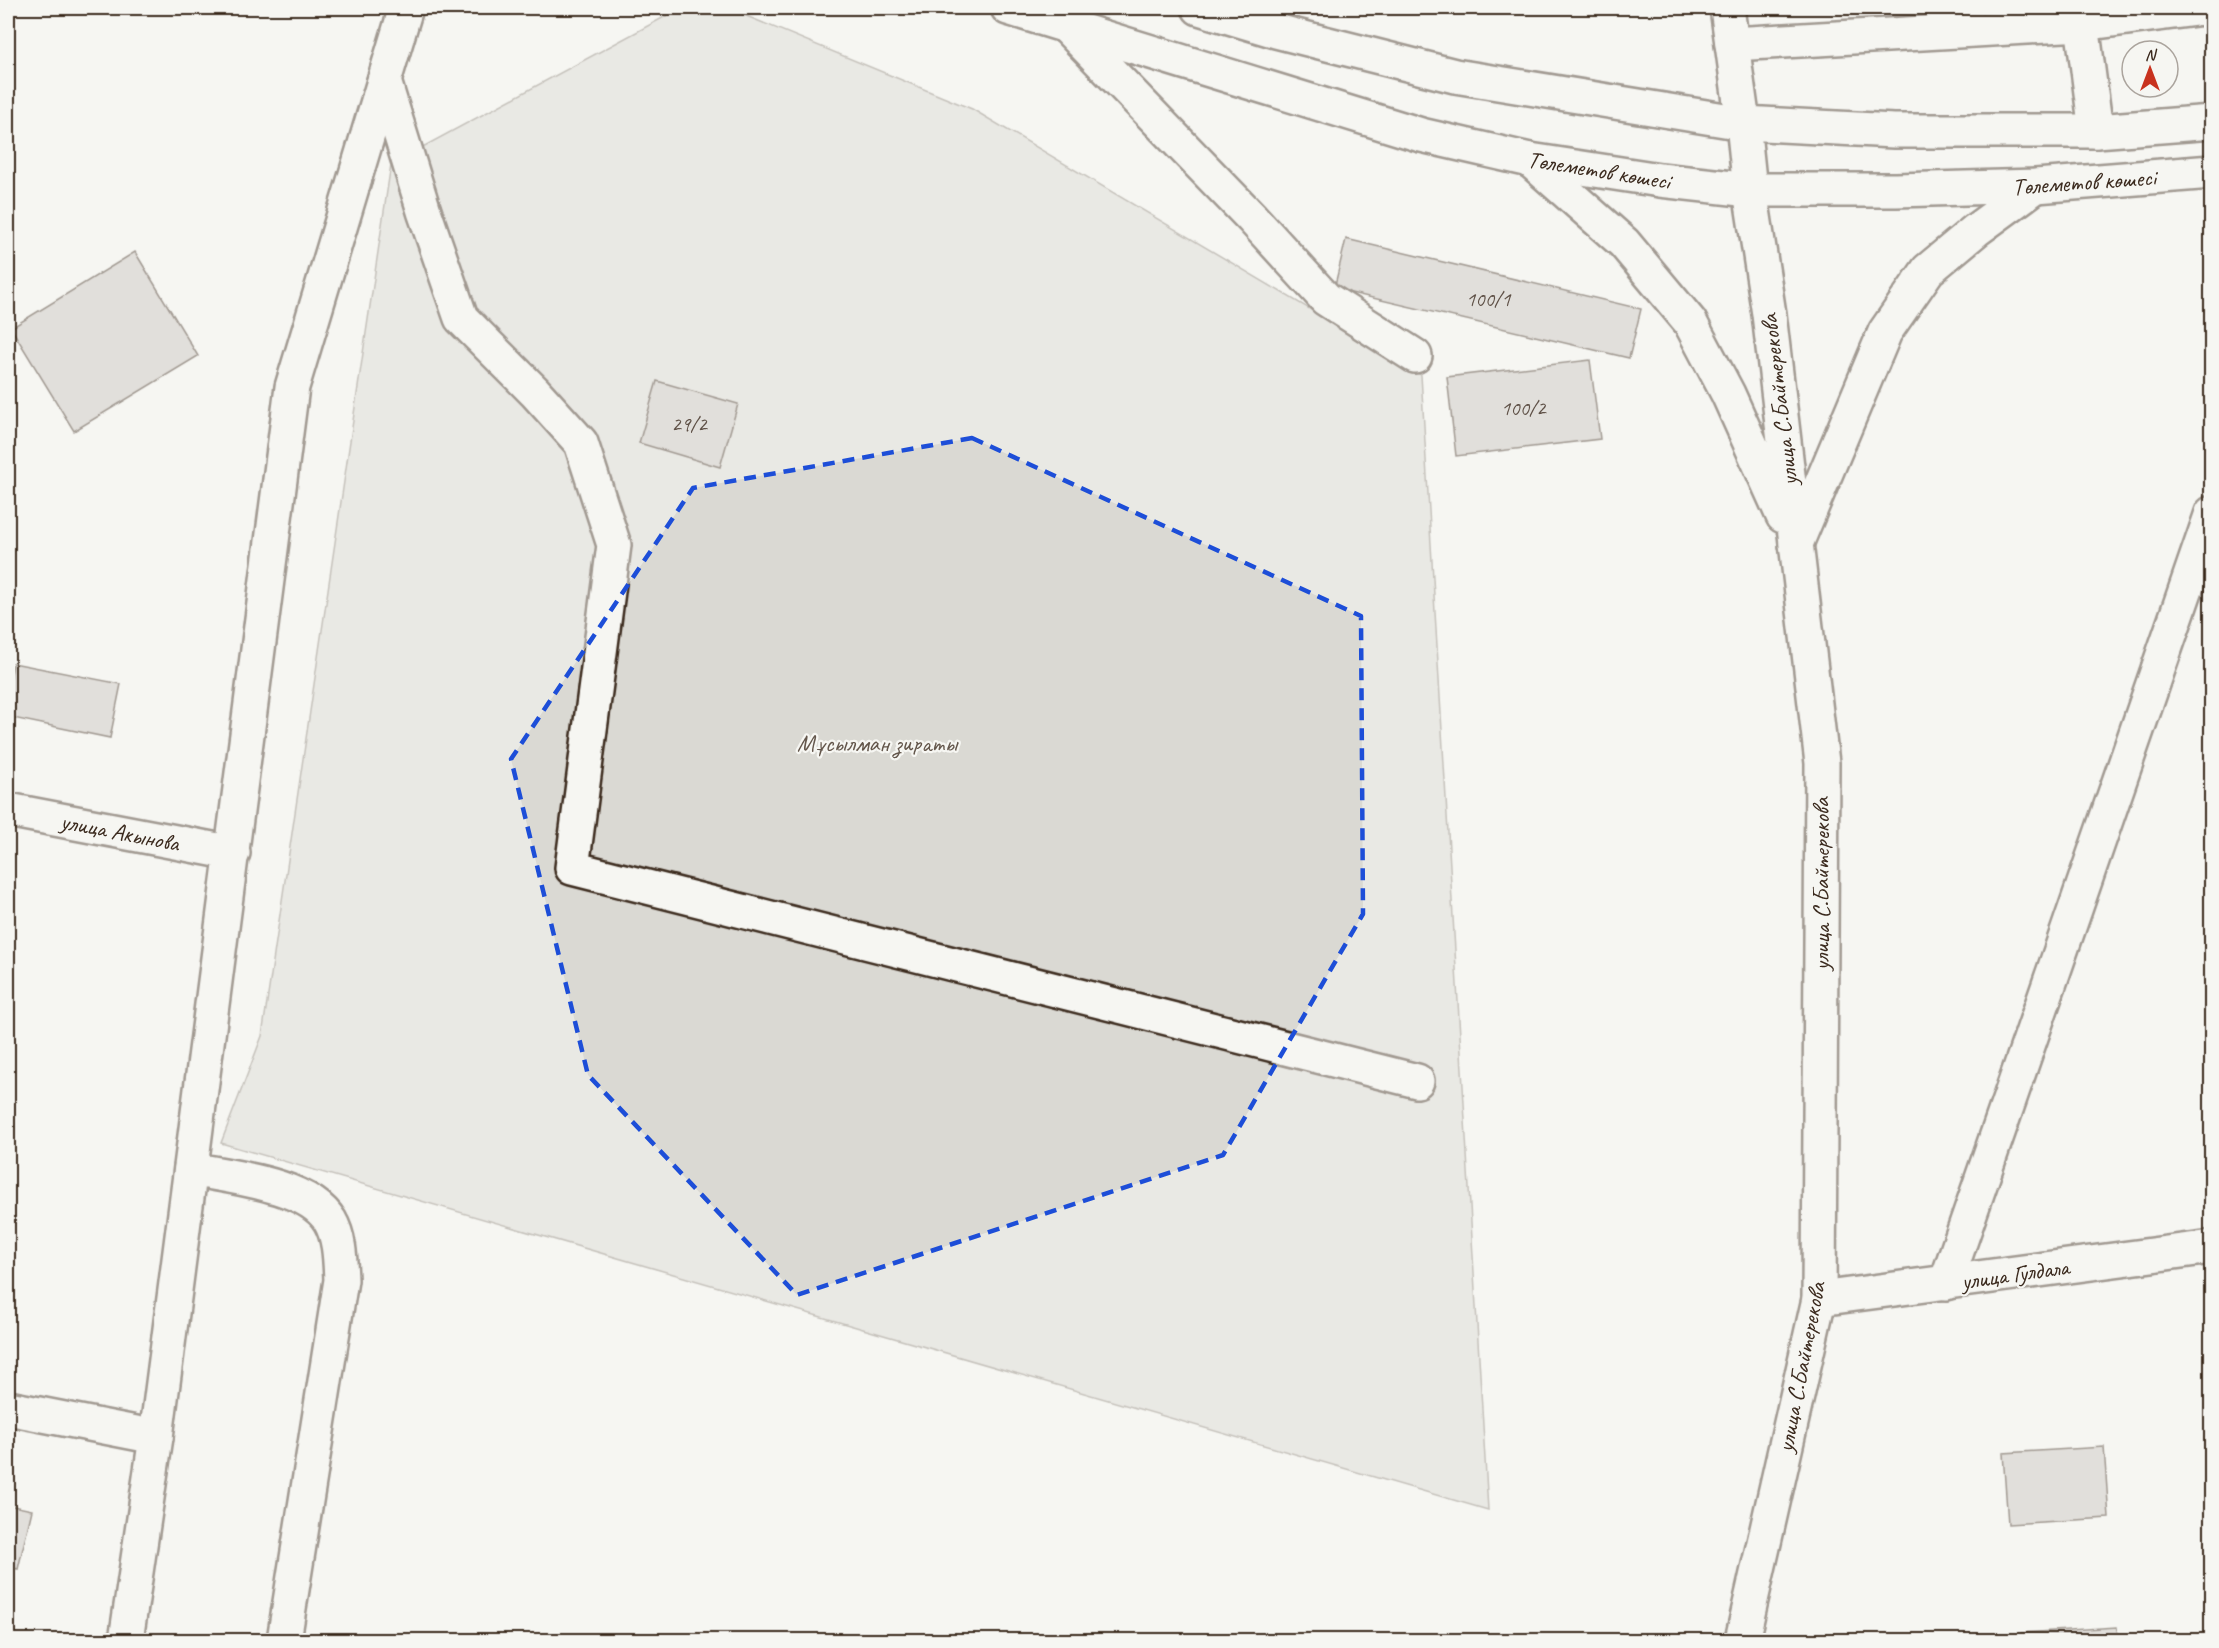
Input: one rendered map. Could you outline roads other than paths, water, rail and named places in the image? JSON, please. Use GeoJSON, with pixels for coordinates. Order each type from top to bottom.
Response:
{"type":"FeatureCollection","features":[{"type":"Feature","properties":{"kind":"main road"},"geometry":{"type":"LineString","coordinates":[[126,1641],[156,1437],[292,387],[406,8]]}},
{"type":"Feature","properties":{"kind":"main road","name":"Төлеметов көшесі"},"geometry":{"type":"LineString","coordinates":[[1008,8],[1421,135],[1530,160],[1660,180],[1750,190],[1896,190],[2036,186],[2211,172]]}},
{"type":"Feature","properties":{"kind":"main road","name":"Төлеметов көшесі"},"geometry":{"type":"LineString","coordinates":[[1199,8],[1276,31],[1455,76],[1743,123],[1894,131],[2096,131],[2211,122]]}},
{"type":"Feature","properties":{"kind":"main road","name":"улица С.Байтерекова"},"geometry":{"type":"LineString","coordinates":[[1727,8],[1750,190],[1769,314],[1822,763],[1819,1299],[1742,1641]]}},
{"type":"Feature","properties":{"kind":"main road"},"geometry":{"type":"LineString","coordinates":[[1732,44],[2082,24],[2204,8]]}},
{"type":"Feature","properties":{"kind":"main road"},"geometry":{"type":"LineString","coordinates":[[2082,24],[2096,131]]}},
{"type":"Feature","properties":{"kind":"main road"},"geometry":{"type":"LineString","coordinates":[[1066,26],[1252,218],[1326,299],[1415,356]]}},
{"type":"Feature","properties":{"kind":"main road"},"geometry":{"type":"LineString","coordinates":[[384,81],[424,211],[461,318],[582,443],[614,544],[572,868],[1417,1081]]}},
{"type":"Feature","properties":{"kind":"main road"},"geometry":{"type":"LineString","coordinates":[[1530,160],[1624,243],[1690,322],[1728,394],[1796,545]]}},
{"type":"Feature","properties":{"kind":"main road"},"geometry":{"type":"LineString","coordinates":[[1796,545],[1885,332],[1928,270],[1976,230],[2036,186]]}},
{"type":"Feature","properties":{"kind":"main road"},"geometry":{"type":"LineString","coordinates":[[1946,1283],[2211,513]]}},
{"type":"Feature","properties":{"kind":"main road","name":"улица Акынова"},"geometry":{"type":"LineString","coordinates":[[8,810],[232,853]]}},
{"type":"Feature","properties":{"kind":"main road"},"geometry":{"type":"LineString","coordinates":[[191,1168],[282,1188],[315,1204],[331,1221],[340,1252],[341,1280],[284,1641]]}},
{"type":"Feature","properties":{"kind":"main road","name":"улица Гулдала"},"geometry":{"type":"LineString","coordinates":[[1819,1299],[2211,1247]]}},
{"type":"Feature","properties":{"kind":"main road"},"geometry":{"type":"LineString","coordinates":[[8,1408],[156,1437]]}},
{"type":"Feature","properties":{"kind":"park label","name":"Мұсылман зираты"},"geometry":{"type":"Point","coordinates":[877,743]}}]}
